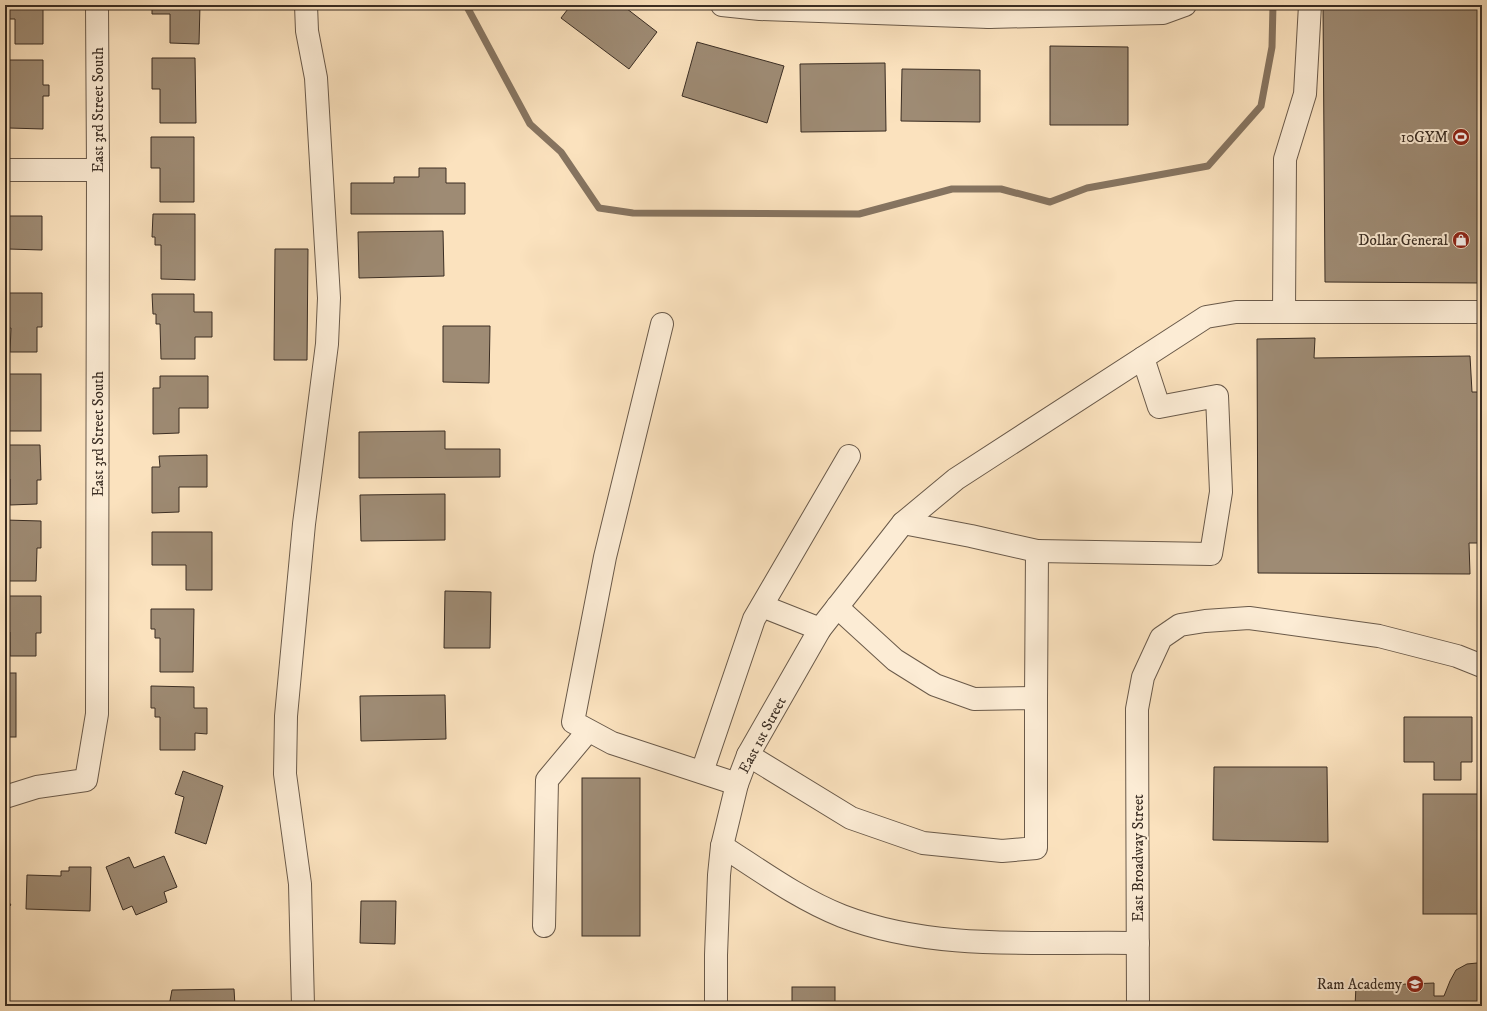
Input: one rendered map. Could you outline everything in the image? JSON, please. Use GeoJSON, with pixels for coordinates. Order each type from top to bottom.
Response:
{"type":"FeatureCollection","features":[{"type":"Feature","properties":{"kind":"street","name":"East 3rd Street South"},"geometry":{"type":"LineString","coordinates":[[5,796],[37,787],[86,780],[97,714],[97,5]]}},
{"type":"Feature","properties":{"kind":"street"},"geometry":{"type":"LineString","coordinates":[[303,1006],[300,884],[285,774],[286,723],[304,524],[327,344],[329,298],[316,78],[307,31],[306,5]]}},
{"type":"Feature","properties":{"kind":"street"},"geometry":{"type":"LineString","coordinates":[[722,5],[760,9],[1163,13],[1185,5]]}},
{"type":"Feature","properties":{"kind":"street"},"geometry":{"type":"LineString","coordinates":[[1284,312],[1285,159],[1305,94],[1310,5]]}},
{"type":"Feature","properties":{"kind":"street"},"geometry":{"type":"LineString","coordinates":[[5,170],[98,170]]}},
{"type":"Feature","properties":{"kind":"street","name":"East 1st Street"},"geometry":{"type":"LineString","coordinates":[[716,1006],[719,875],[722,846],[737,784],[748,755],[820,629],[903,523],[956,479],[1206,317],[1236,312],[1482,312]]}},
{"type":"Feature","properties":{"kind":"street"},"geometry":{"type":"LineString","coordinates":[[662,324],[605,557],[573,722],[612,743],[737,784]]}},
{"type":"Feature","properties":{"kind":"street"},"geometry":{"type":"LineString","coordinates":[[903,523],[1038,550],[1211,554],[1221,492],[1217,396],[1159,407],[1142,358]]}},
{"type":"Feature","properties":{"kind":"street"},"geometry":{"type":"LineString","coordinates":[[702,772],[754,619],[849,456]]}},
{"type":"Feature","properties":{"kind":"street"},"geometry":{"type":"LineString","coordinates":[[748,755],[851,818],[923,843],[1002,851],[1036,848],[1038,550]]}},
{"type":"Feature","properties":{"kind":"street"},"geometry":{"type":"LineString","coordinates":[[762,606],[820,629]]}},
{"type":"Feature","properties":{"kind":"street"},"geometry":{"type":"LineString","coordinates":[[837,607],[895,660],[935,685],[974,699],[1036,698]]}},
{"type":"Feature","properties":{"kind":"street","name":"East Broadway Street"},"geometry":{"type":"LineString","coordinates":[[1138,1006],[1137,710],[1142,678],[1161,638],[1180,625],[1205,621],[1249,618],[1379,636],[1457,656],[1482,666]]}},
{"type":"Feature","properties":{"kind":"street"},"geometry":{"type":"LineString","coordinates":[[544,926],[547,780],[588,731]]}},
{"type":"Feature","properties":{"kind":"street"},"geometry":{"type":"LineString","coordinates":[[722,846],[794,892],[842,916],[894,932],[949,941],[1138,943]]}},
{"type":"Feature","properties":{"kind":"building"},"geometry":{"type":"Polygon","coordinates":[[[5,5],[43,5],[43,44],[15,44],[15,19],[5,19],[5,5]]]}},
{"type":"Feature","properties":{"kind":"building"},"geometry":{"type":"Polygon","coordinates":[[[152,5],[200,5],[199,44],[170,43],[170,14],[152,14],[152,5]]]}},
{"type":"Feature","properties":{"kind":"building"},"geometry":{"type":"Polygon","coordinates":[[[571,5],[622,5],[657,32],[629,69],[561,18],[571,5]]]}},
{"type":"Feature","properties":{"kind":"building"},"geometry":{"type":"Polygon","coordinates":[[[1323,5],[1482,5],[1482,283],[1325,282],[1323,5]]]}},
{"type":"Feature","properties":{"kind":"building"},"geometry":{"type":"Polygon","coordinates":[[[697,42],[784,66],[767,123],[682,96],[697,42]]]}},
{"type":"Feature","properties":{"kind":"building"},"geometry":{"type":"Polygon","coordinates":[[[1050,46],[1128,47],[1128,125],[1050,125],[1050,46]]]}},
{"type":"Feature","properties":{"kind":"building"},"geometry":{"type":"Polygon","coordinates":[[[152,58],[195,58],[196,123],[160,123],[160,89],[152,89],[152,58]]]}},
{"type":"Feature","properties":{"kind":"building"},"geometry":{"type":"Polygon","coordinates":[[[5,60],[43,60],[43,85],[49,85],[49,96],[43,96],[43,129],[9,128],[9,112],[5,112],[5,60]]]}},
{"type":"Feature","properties":{"kind":"building"},"geometry":{"type":"Polygon","coordinates":[[[885,63],[886,131],[801,132],[800,64],[885,63]]]}},
{"type":"Feature","properties":{"kind":"building"},"geometry":{"type":"Polygon","coordinates":[[[902,69],[980,70],[980,122],[901,121],[902,69]]]}},
{"type":"Feature","properties":{"kind":"building"},"geometry":{"type":"Polygon","coordinates":[[[151,137],[194,137],[194,202],[160,202],[160,168],[151,168],[151,137]]]}},
{"type":"Feature","properties":{"kind":"building"},"geometry":{"type":"Polygon","coordinates":[[[419,168],[446,168],[446,183],[465,183],[465,214],[351,214],[351,183],[394,183],[394,177],[419,177],[419,168]]]}},
{"type":"Feature","properties":{"kind":"building"},"geometry":{"type":"Polygon","coordinates":[[[153,214],[195,214],[195,280],[161,279],[161,245],[155,245],[155,237],[152,237],[153,214]]]}},
{"type":"Feature","properties":{"kind":"building"},"geometry":{"type":"Polygon","coordinates":[[[5,216],[42,216],[42,250],[8,249],[8,273],[5,273],[5,216]]]}},
{"type":"Feature","properties":{"kind":"building"},"geometry":{"type":"Polygon","coordinates":[[[443,231],[444,276],[359,278],[358,232],[443,231]]]}},
{"type":"Feature","properties":{"kind":"building"},"geometry":{"type":"Polygon","coordinates":[[[275,249],[308,249],[307,360],[274,360],[275,249]]]}},
{"type":"Feature","properties":{"kind":"building"},"geometry":{"type":"Polygon","coordinates":[[[5,293],[42,293],[42,327],[37,327],[37,352],[10,352],[11,328],[5,328],[5,293]]]}},
{"type":"Feature","properties":{"kind":"building"},"geometry":{"type":"Polygon","coordinates":[[[152,294],[194,294],[194,312],[212,312],[212,337],[195,337],[195,359],[161,359],[160,324],[156,324],[156,314],[153,314],[152,294]]]}},
{"type":"Feature","properties":{"kind":"building"},"geometry":{"type":"Polygon","coordinates":[[[443,326],[490,326],[489,383],[443,382],[443,326]]]}},
{"type":"Feature","properties":{"kind":"building"},"geometry":{"type":"Polygon","coordinates":[[[1315,338],[1314,358],[1470,356],[1472,392],[1482,392],[1482,543],[1469,543],[1470,574],[1258,573],[1257,339],[1315,338]]]}},
{"type":"Feature","properties":{"kind":"building"},"geometry":{"type":"Polygon","coordinates":[[[5,374],[41,374],[41,431],[5,431],[5,374]]]}},
{"type":"Feature","properties":{"kind":"building"},"geometry":{"type":"Polygon","coordinates":[[[160,376],[208,376],[208,408],[179,408],[179,433],[153,434],[153,388],[160,388],[160,376]]]}},
{"type":"Feature","properties":{"kind":"building"},"geometry":{"type":"Polygon","coordinates":[[[445,431],[445,449],[500,449],[500,477],[359,478],[359,432],[445,431]]]}},
{"type":"Feature","properties":{"kind":"building"},"geometry":{"type":"Polygon","coordinates":[[[5,445],[40,445],[41,480],[37,480],[37,504],[10,505],[10,479],[5,479],[5,445]]]}},
{"type":"Feature","properties":{"kind":"building"},"geometry":{"type":"Polygon","coordinates":[[[207,455],[207,487],[179,487],[179,512],[152,513],[152,467],[160,467],[159,456],[207,455]]]}},
{"type":"Feature","properties":{"kind":"building"},"geometry":{"type":"Polygon","coordinates":[[[445,494],[445,540],[361,541],[360,495],[445,494]]]}},
{"type":"Feature","properties":{"kind":"building"},"geometry":{"type":"Polygon","coordinates":[[[5,520],[41,521],[41,548],[37,548],[36,581],[5,581],[5,520]]]}},
{"type":"Feature","properties":{"kind":"building"},"geometry":{"type":"Polygon","coordinates":[[[152,532],[212,532],[212,590],[186,590],[186,565],[152,565],[152,532]]]}},
{"type":"Feature","properties":{"kind":"building"},"geometry":{"type":"Polygon","coordinates":[[[445,591],[491,592],[490,648],[444,648],[445,591]]]}},
{"type":"Feature","properties":{"kind":"building"},"geometry":{"type":"Polygon","coordinates":[[[5,596],[41,596],[41,633],[36,633],[36,656],[10,656],[10,632],[5,632],[5,596]]]}},
{"type":"Feature","properties":{"kind":"building"},"geometry":{"type":"Polygon","coordinates":[[[151,609],[194,609],[193,672],[160,672],[160,638],[155,638],[155,629],[151,629],[151,609]]]}},
{"type":"Feature","properties":{"kind":"building"},"geometry":{"type":"Polygon","coordinates":[[[5,673],[16,673],[16,737],[5,737],[5,673]]]}},
{"type":"Feature","properties":{"kind":"building"},"geometry":{"type":"Polygon","coordinates":[[[151,686],[194,687],[194,708],[207,708],[207,734],[195,733],[195,750],[160,750],[160,717],[155,717],[155,708],[151,708],[151,686]]]}},
{"type":"Feature","properties":{"kind":"building"},"geometry":{"type":"Polygon","coordinates":[[[445,695],[446,739],[361,741],[360,696],[445,695]]]}},
{"type":"Feature","properties":{"kind":"building"},"geometry":{"type":"Polygon","coordinates":[[[1404,717],[1472,717],[1472,762],[1461,762],[1461,780],[1434,780],[1434,762],[1404,762],[1404,717]]]}},
{"type":"Feature","properties":{"kind":"building"},"geometry":{"type":"Polygon","coordinates":[[[1214,767],[1327,767],[1328,842],[1213,840],[1214,767]]]}},
{"type":"Feature","properties":{"kind":"building"},"geometry":{"type":"Polygon","coordinates":[[[183,771],[223,786],[206,844],[175,833],[184,797],[175,794],[183,771]]]}},
{"type":"Feature","properties":{"kind":"building"},"geometry":{"type":"Polygon","coordinates":[[[582,778],[640,778],[640,936],[582,936],[582,778]]]}},
{"type":"Feature","properties":{"kind":"building"},"geometry":{"type":"Polygon","coordinates":[[[1423,794],[1482,794],[1482,914],[1423,914],[1423,794]]]}},
{"type":"Feature","properties":{"kind":"building"},"geometry":{"type":"Polygon","coordinates":[[[164,856],[177,887],[164,892],[167,902],[136,915],[132,906],[123,910],[106,867],[129,857],[134,868],[164,856]]]}},
{"type":"Feature","properties":{"kind":"building"},"geometry":{"type":"Polygon","coordinates":[[[69,867],[91,867],[90,911],[26,909],[27,875],[61,876],[61,871],[69,871],[69,867]]]}},
{"type":"Feature","properties":{"kind":"building"},"geometry":{"type":"Polygon","coordinates":[[[5,897],[11,905],[5,909],[5,897]]]}},
{"type":"Feature","properties":{"kind":"building"},"geometry":{"type":"Polygon","coordinates":[[[361,901],[396,901],[395,944],[360,943],[361,901]]]}},
{"type":"Feature","properties":{"kind":"building","name":"Ram Academy"},"geometry":{"type":"Polygon","coordinates":[[[1467,964],[1482,964],[1482,1006],[1355,1006],[1356,986],[1434,983],[1434,996],[1444,996],[1456,970],[1467,964]]]}},
{"type":"Feature","properties":{"kind":"building"},"geometry":{"type":"Polygon","coordinates":[[[792,987],[835,987],[835,1006],[792,1006],[792,987]]]}},
{"type":"Feature","properties":{"kind":"building"},"geometry":{"type":"Polygon","coordinates":[[[234,989],[235,1006],[169,1006],[172,990],[234,989]]]}},
{"type":"Feature","properties":{"kind":"waterway"},"geometry":{"type":"LineString","coordinates":[[466,5],[530,124],[561,152],[599,208],[633,213],[859,214],[952,189],[1001,189],[1050,202],[1087,188],[1208,166],[1261,106],[1272,47],[1273,5]]}},
{"type":"Feature","properties":{"kind":"place","name":"10GYM"},"geometry":{"type":"Point","coordinates":[1461,137]}},
{"type":"Feature","properties":{"kind":"place","name":"Dollar General"},"geometry":{"type":"Point","coordinates":[1461,240]}},
{"type":"Feature","properties":{"kind":"place","name":"Ram Academy"},"geometry":{"type":"Point","coordinates":[1415,984]}}]}
